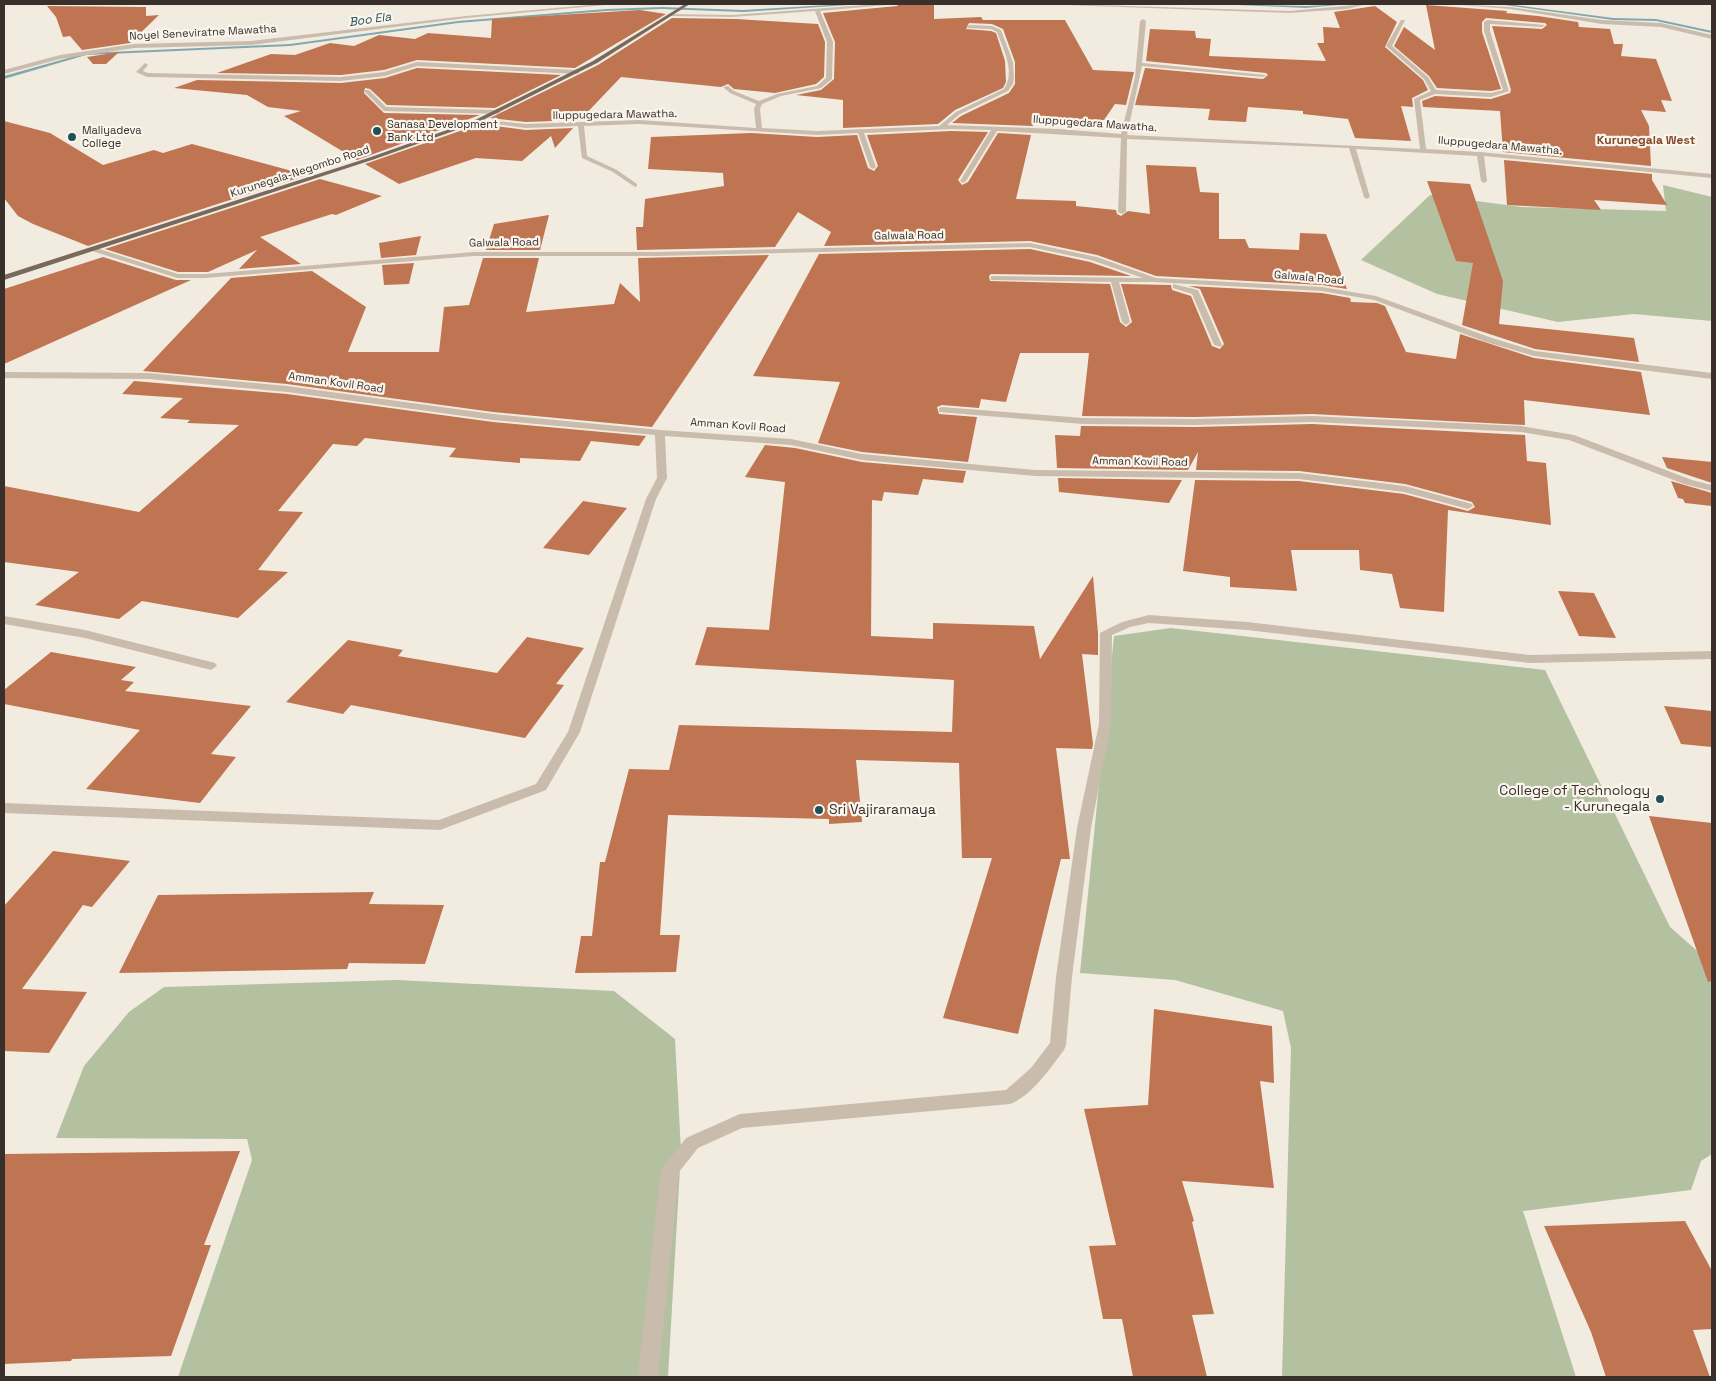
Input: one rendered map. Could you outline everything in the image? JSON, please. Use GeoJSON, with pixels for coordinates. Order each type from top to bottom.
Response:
{"type":"FeatureCollection","features":[{"type":"Feature","properties":{"kind":"main road","name":"Kurunegala-Negombo Road"},"geometry":{"type":"LineString","coordinates":[[4,278],[373,158],[477,121],[577,72],[687,5]]}},
{"type":"Feature","properties":{"kind":"street","name":"Noyel Seneviratne Mawatha"},"geometry":{"type":"LineString","coordinates":[[4,72],[60,57],[125,48],[251,43],[466,17],[614,4]]}},
{"type":"Feature","properties":{"kind":"street"},"geometry":{"type":"LineString","coordinates":[[671,15],[732,16],[895,4]]}},
{"type":"Feature","properties":{"kind":"street"},"geometry":{"type":"LineString","coordinates":[[1065,4],[1289,12],[1347,8],[1365,4]]}},
{"type":"Feature","properties":{"kind":"street"},"geometry":{"type":"LineString","coordinates":[[1452,4],[1510,8],[1602,22],[1661,25],[1712,37]]}},
{"type":"Feature","properties":{"kind":"street"},"geometry":{"type":"LineString","coordinates":[[726,87],[732,92],[759,103],[779,95],[819,87],[829,79],[830,42],[817,10]]}},
{"type":"Feature","properties":{"kind":"street"},"geometry":{"type":"LineString","coordinates":[[1122,212],[1124,136],[1140,64],[1143,21]]}},
{"type":"Feature","properties":{"kind":"street"},"geometry":{"type":"LineString","coordinates":[[1403,21],[1389,46],[1426,78],[1434,92]]}},
{"type":"Feature","properties":{"kind":"street"},"geometry":{"type":"LineString","coordinates":[[1423,150],[1417,99],[1434,92],[1491,95],[1506,91],[1487,22],[1542,25]]}},
{"type":"Feature","properties":{"kind":"street"},"geometry":{"type":"LineString","coordinates":[[940,128],[958,114],[1006,90],[1011,85],[1012,76],[999,30],[969,27]]}},
{"type":"Feature","properties":{"kind":"street"},"geometry":{"type":"LineString","coordinates":[[145,65],[139,72],[147,75],[341,79],[385,74],[417,64],[577,72]]}},
{"type":"Feature","properties":{"kind":"street"},"geometry":{"type":"LineString","coordinates":[[1140,64],[1263,75]]}},
{"type":"Feature","properties":{"kind":"street"},"geometry":{"type":"LineString","coordinates":[[367,91],[384,109],[498,112]]}},
{"type":"Feature","properties":{"kind":"street"},"geometry":{"type":"LineString","coordinates":[[758,130],[757,109],[759,103]]}},
{"type":"Feature","properties":{"kind":"street","name":"Iluppugedara Mawatha."},"geometry":{"type":"LineString","coordinates":[[477,121],[526,126],[639,122],[817,133],[940,128],[996,129],[1423,150],[1712,176]]}},
{"type":"Feature","properties":{"kind":"street"},"geometry":{"type":"LineString","coordinates":[[582,125],[584,157],[615,171],[635,185]]}},
{"type":"Feature","properties":{"kind":"street"},"geometry":{"type":"LineString","coordinates":[[963,182],[996,129]]}},
{"type":"Feature","properties":{"kind":"street"},"geometry":{"type":"LineString","coordinates":[[861,132],[874,167]]}},
{"type":"Feature","properties":{"kind":"street"},"geometry":{"type":"LineString","coordinates":[[1352,147],[1367,197]]}},
{"type":"Feature","properties":{"kind":"street"},"geometry":{"type":"LineString","coordinates":[[1480,154],[1484,182]]}},
{"type":"Feature","properties":{"kind":"street","name":"Galwala Road"},"geometry":{"type":"LineString","coordinates":[[94,250],[177,276],[205,276],[474,254],[658,254],[1030,245],[1075,254],[1140,273],[1155,280],[1322,289],[1376,298],[1489,340],[1534,353],[1712,376]]}},
{"type":"Feature","properties":{"kind":"street"},"geometry":{"type":"LineString","coordinates":[[994,278],[1155,280],[1195,292],[1218,345]]}},
{"type":"Feature","properties":{"kind":"street"},"geometry":{"type":"LineString","coordinates":[[1114,280],[1126,322]]}},
{"type":"Feature","properties":{"kind":"street","name":"Amman Kovil Road"},"geometry":{"type":"LineString","coordinates":[[4,375],[148,376],[288,389],[493,417],[660,433],[791,442],[862,457],[1035,473],[1299,476],[1405,489],[1468,506]]}},
{"type":"Feature","properties":{"kind":"street"},"geometry":{"type":"LineString","coordinates":[[942,410],[1083,421],[1195,422],[1312,419],[1520,429],[1571,437],[1662,472],[1712,488]]}},
{"type":"Feature","properties":{"kind":"street"},"geometry":{"type":"LineString","coordinates":[[4,808],[440,825],[541,788],[574,732],[652,499],[662,478],[660,433]]}},
{"type":"Feature","properties":{"kind":"street"},"geometry":{"type":"LineString","coordinates":[[648,1377],[670,1170],[692,1143],[740,1121],[1010,1097],[1037,1073],[1058,1045],[1064,977],[1084,828],[1106,724],[1106,633],[1126,624],[1149,619],[1247,626],[1530,659],[1712,655]]}},
{"type":"Feature","properties":{"kind":"street"},"geometry":{"type":"LineString","coordinates":[[4,620],[85,634],[211,666]]}},
{"type":"Feature","properties":{"kind":"green space"},"geometry":{"type":"Polygon","coordinates":[[[1663,185],[1712,197],[1712,321],[1634,314],[1558,322],[1437,294],[1361,260],[1430,195],[1522,207],[1666,211],[1663,185]]]}},
{"type":"Feature","properties":{"kind":"green space"},"geometry":{"type":"Polygon","coordinates":[[[1171,628],[1545,670],[1670,927],[1712,964],[1712,1154],[1701,1161],[1691,1190],[1523,1211],[1576,1377],[1282,1377],[1291,1048],[1283,1011],[1175,980],[1080,973],[1114,636],[1171,628]]]}},
{"type":"Feature","properties":{"kind":"green space"},"geometry":{"type":"Polygon","coordinates":[[[397,980],[614,991],[675,1039],[681,1151],[668,1377],[178,1377],[252,1160],[247,1139],[56,1138],[84,1066],[129,1012],[164,987],[397,980]]]}},
{"type":"Feature","properties":{"kind":"building"},"geometry":{"type":"Polygon","coordinates":[[[899,4],[934,4],[934,19],[981,17],[983,20],[1065,20],[1093,70],[1134,72],[1126,105],[1115,104],[1104,120],[1096,120],[1091,127],[1047,123],[1033,123],[1033,126],[952,123],[961,116],[1009,93],[1015,84],[1015,62],[1003,29],[992,24],[969,23],[966,29],[996,33],[1005,61],[1006,82],[1003,88],[955,110],[938,124],[843,128],[843,100],[796,95],[821,90],[834,79],[835,42],[823,13],[897,6],[899,4]]]}},
{"type":"Feature","properties":{"kind":"building"},"geometry":{"type":"Polygon","coordinates":[[[1426,5],[1507,11],[1506,13],[1578,22],[1579,27],[1610,29],[1614,44],[1623,44],[1621,56],[1656,59],[1672,101],[1661,100],[1666,112],[1641,110],[1649,126],[1651,166],[1503,152],[1500,111],[1423,107],[1422,101],[1435,96],[1491,99],[1510,93],[1511,90],[1492,26],[1542,29],[1547,25],[1545,23],[1486,18],[1482,22],[1482,32],[1501,89],[1491,91],[1437,88],[1429,76],[1394,46],[1404,27],[1435,50],[1426,5]]]}},
{"type":"Feature","properties":{"kind":"building"},"geometry":{"type":"Polygon","coordinates":[[[47,6],[146,7],[146,16],[159,15],[130,43],[82,50],[70,36],[63,37],[56,17],[47,6]]]}},
{"type":"Feature","properties":{"kind":"building"},"geometry":{"type":"Polygon","coordinates":[[[1375,6],[1397,22],[1385,47],[1423,80],[1428,90],[1412,98],[1413,107],[1401,106],[1411,141],[1355,138],[1348,119],[1303,114],[1303,111],[1248,107],[1246,122],[1208,120],[1210,109],[1135,105],[1145,68],[1263,79],[1268,75],[1266,73],[1146,61],[1150,29],[1195,31],[1196,38],[1211,39],[1209,56],[1326,61],[1317,43],[1324,43],[1323,27],[1340,28],[1334,12],[1375,6]]]}},
{"type":"Feature","properties":{"kind":"building"},"geometry":{"type":"Polygon","coordinates":[[[640,10],[666,14],[575,68],[417,60],[384,70],[341,75],[217,73],[271,54],[295,55],[330,43],[354,46],[379,35],[415,39],[428,33],[491,38],[492,19],[640,10]]]}},
{"type":"Feature","properties":{"kind":"building"},"geometry":{"type":"Polygon","coordinates":[[[672,18],[736,19],[818,24],[825,42],[824,77],[816,84],[775,93],[734,89],[728,84],[721,87],[621,77],[580,120],[526,122],[490,118],[598,65],[672,18]]]}},
{"type":"Feature","properties":{"kind":"building"},"geometry":{"type":"Polygon","coordinates":[[[119,52],[106,64],[93,64],[87,57],[119,52]]]}},
{"type":"Feature","properties":{"kind":"building"},"geometry":{"type":"Polygon","coordinates":[[[417,68],[561,75],[495,108],[387,105],[370,89],[365,88],[364,93],[384,113],[480,115],[357,160],[284,116],[301,111],[268,107],[247,95],[174,88],[197,80],[341,83],[385,78],[417,68]]]}},
{"type":"Feature","properties":{"kind":"building"},"geometry":{"type":"Polygon","coordinates":[[[4,121],[50,133],[103,165],[154,150],[163,153],[192,144],[307,175],[88,246],[18,216],[4,198],[4,121]]]}},
{"type":"Feature","properties":{"kind":"building"},"geometry":{"type":"Polygon","coordinates":[[[480,124],[526,130],[573,128],[555,148],[551,136],[522,161],[476,158],[399,184],[365,164],[480,124]]]}},
{"type":"Feature","properties":{"kind":"building"},"geometry":{"type":"Polygon","coordinates":[[[951,131],[988,132],[958,180],[962,185],[968,182],[998,133],[1031,135],[1016,199],[1076,201],[1076,206],[1116,210],[1117,214],[1121,216],[1128,211],[1150,214],[1146,165],[1196,167],[1200,192],[1219,193],[1219,239],[1245,239],[1249,248],[1299,250],[1300,233],[1326,234],[1347,289],[1322,285],[1156,276],[1097,255],[1030,241],[824,246],[831,232],[798,212],[775,247],[637,250],[636,227],[643,227],[645,199],[724,186],[723,173],[648,169],[651,137],[751,133],[817,137],[857,135],[868,168],[874,171],[878,166],[867,135],[951,131]]]}},
{"type":"Feature","properties":{"kind":"building"},"geometry":{"type":"Polygon","coordinates":[[[1504,160],[1652,174],[1652,180],[1667,205],[1594,200],[1601,210],[1507,205],[1504,160]]]}},
{"type":"Feature","properties":{"kind":"building"},"geometry":{"type":"Polygon","coordinates":[[[320,179],[382,196],[336,215],[332,214],[260,237],[301,264],[239,269],[257,250],[208,272],[178,272],[105,249],[320,179]]]}},
{"type":"Feature","properties":{"kind":"building"},"geometry":{"type":"Polygon","coordinates":[[[1427,181],[1470,184],[1503,281],[1499,324],[1634,338],[1639,362],[1535,349],[1462,325],[1473,263],[1456,261],[1427,181]]]}},
{"type":"Feature","properties":{"kind":"building"},"geometry":{"type":"Polygon","coordinates":[[[549,215],[540,250],[486,250],[494,224],[549,215]]]}},
{"type":"Feature","properties":{"kind":"building"},"geometry":{"type":"Polygon","coordinates":[[[421,236],[416,255],[381,258],[379,243],[421,236]]]}},
{"type":"Feature","properties":{"kind":"building"},"geometry":{"type":"Polygon","coordinates":[[[1030,249],[1090,262],[1131,276],[991,274],[989,276],[990,281],[1110,284],[1120,322],[1126,327],[1132,322],[1121,284],[1171,285],[1172,290],[1191,296],[1212,346],[1220,349],[1224,344],[1200,289],[1189,286],[1322,293],[1350,298],[1351,302],[1377,303],[1385,306],[1406,352],[1456,359],[1460,334],[1534,358],[1641,372],[1650,415],[1524,400],[1525,425],[1312,414],[1195,417],[1082,416],[1089,353],[1020,353],[1006,402],[981,399],[979,408],[942,405],[937,407],[939,414],[977,417],[968,462],[862,452],[818,443],[840,382],[753,376],[819,254],[1030,249]]]}},
{"type":"Feature","properties":{"kind":"building"},"geometry":{"type":"Polygon","coordinates":[[[769,255],[652,427],[493,412],[287,384],[143,371],[231,278],[312,271],[366,307],[348,352],[439,352],[444,307],[469,305],[483,258],[539,258],[526,312],[614,304],[620,283],[640,302],[638,258],[769,255]]]}},
{"type":"Feature","properties":{"kind":"building"},"geometry":{"type":"Polygon","coordinates":[[[103,257],[176,280],[191,280],[4,364],[4,289],[103,257]]]}},
{"type":"Feature","properties":{"kind":"building"},"geometry":{"type":"Polygon","coordinates":[[[414,263],[409,284],[384,285],[382,265],[414,263]]]}},
{"type":"Feature","properties":{"kind":"building"},"geometry":{"type":"Polygon","coordinates":[[[134,381],[287,394],[493,422],[646,436],[639,446],[591,441],[580,461],[520,458],[520,463],[449,457],[456,448],[365,438],[357,446],[333,444],[278,511],[303,512],[258,570],[288,572],[238,618],[142,601],[119,619],[35,605],[79,572],[4,562],[4,486],[139,512],[239,425],[187,423],[190,420],[160,418],[183,398],[122,394],[134,381]]]}},
{"type":"Feature","properties":{"kind":"building"},"geometry":{"type":"Polygon","coordinates":[[[1312,424],[1525,435],[1527,461],[1546,463],[1551,525],[1448,510],[1444,612],[1400,608],[1392,574],[1360,570],[1359,550],[1291,550],[1297,591],[1230,587],[1230,577],[1183,571],[1195,480],[1299,481],[1404,494],[1468,511],[1475,507],[1472,502],[1405,484],[1299,471],[1196,470],[1198,452],[1188,470],[1057,468],[1055,435],[1080,436],[1081,426],[1195,427],[1312,424]]]}},
{"type":"Feature","properties":{"kind":"building"},"geometry":{"type":"Polygon","coordinates":[[[765,445],[795,448],[862,462],[966,471],[963,483],[923,479],[918,495],[884,492],[882,501],[872,500],[871,636],[933,639],[933,623],[1034,626],[1040,659],[1093,576],[1098,655],[1082,654],[1093,744],[1092,749],[1056,748],[1070,859],[1061,859],[1018,1034],[943,1018],[992,858],[962,858],[959,763],[856,760],[862,822],[829,824],[829,819],[668,815],[660,935],[680,935],[676,972],[575,973],[581,936],[592,936],[600,862],[605,862],[629,769],[669,770],[679,725],[952,732],[954,680],[695,665],[707,627],[769,630],[785,482],[745,477],[765,445]]]}},
{"type":"Feature","properties":{"kind":"building"},"geometry":{"type":"Polygon","coordinates":[[[1662,457],[1712,462],[1712,483],[1667,468],[1662,457]]]}},
{"type":"Feature","properties":{"kind":"building"},"geometry":{"type":"Polygon","coordinates":[[[1058,478],[1182,480],[1169,503],[1059,492],[1058,478]]]}},
{"type":"Feature","properties":{"kind":"building"},"geometry":{"type":"Polygon","coordinates":[[[1671,481],[1712,493],[1712,506],[1685,503],[1683,499],[1678,498],[1671,481]]]}},
{"type":"Feature","properties":{"kind":"building"},"geometry":{"type":"Polygon","coordinates":[[[583,501],[627,508],[589,555],[543,548],[583,501]]]}},
{"type":"Feature","properties":{"kind":"building"},"geometry":{"type":"Polygon","coordinates":[[[1558,591],[1594,593],[1616,638],[1579,636],[1558,591]]]}},
{"type":"Feature","properties":{"kind":"building"},"geometry":{"type":"Polygon","coordinates":[[[527,637],[584,648],[556,684],[564,685],[525,738],[351,705],[343,714],[286,702],[348,640],[403,650],[398,656],[497,673],[527,637]]]}},
{"type":"Feature","properties":{"kind":"building"},"geometry":{"type":"Polygon","coordinates":[[[51,652],[136,667],[121,680],[134,682],[125,691],[251,706],[211,754],[236,757],[200,803],[86,789],[140,730],[4,704],[4,690],[51,652]]]}},
{"type":"Feature","properties":{"kind":"building"},"geometry":{"type":"Polygon","coordinates":[[[1664,706],[1712,711],[1712,747],[1681,744],[1664,706]]]}},
{"type":"Feature","properties":{"kind":"building"},"geometry":{"type":"Polygon","coordinates":[[[1649,816],[1712,823],[1712,981],[1708,982],[1649,816]]]}},
{"type":"Feature","properties":{"kind":"building"},"geometry":{"type":"Polygon","coordinates":[[[53,851],[130,861],[92,907],[83,905],[22,989],[87,992],[49,1053],[4,1051],[4,906],[53,851]]]}},
{"type":"Feature","properties":{"kind":"building"},"geometry":{"type":"Polygon","coordinates":[[[374,892],[369,904],[444,905],[425,964],[349,963],[347,969],[119,973],[158,895],[374,892]]]}},
{"type":"Feature","properties":{"kind":"building"},"geometry":{"type":"Polygon","coordinates":[[[1154,1009],[1272,1026],[1274,1083],[1260,1081],[1274,1188],[1182,1181],[1194,1221],[1192,1222],[1214,1314],[1192,1315],[1207,1377],[1133,1377],[1122,1319],[1103,1319],[1089,1246],[1116,1245],[1084,1109],[1148,1105],[1154,1009]]]}},
{"type":"Feature","properties":{"kind":"building"},"geometry":{"type":"Polygon","coordinates":[[[240,1151],[204,1245],[211,1245],[171,1356],[72,1359],[71,1361],[4,1364],[4,1154],[240,1151]]]}},
{"type":"Feature","properties":{"kind":"building"},"geometry":{"type":"Polygon","coordinates":[[[1685,1221],[1712,1271],[1712,1329],[1693,1330],[1710,1377],[1606,1377],[1591,1332],[1544,1226],[1685,1221]]]}},
{"type":"Feature","properties":{"kind":"waterway","name":"Boo Ela"},"geometry":{"type":"LineString","coordinates":[[4,78],[86,54],[290,45],[458,22],[606,10],[662,8],[743,11],[863,4]]}},
{"type":"Feature","properties":{"kind":"waterway","name":"Boo Ela"},"geometry":{"type":"LineString","coordinates":[[1216,4],[1306,7],[1347,4]]}},
{"type":"Feature","properties":{"kind":"waterway","name":"Boo Ela"},"geometry":{"type":"LineString","coordinates":[[1499,4],[1613,19],[1656,20],[1712,32]]}},
{"type":"Feature","properties":{"kind":"place","name":"Sanasa Development Bank Ltd"},"geometry":{"type":"Point","coordinates":[377,131]}},
{"type":"Feature","properties":{"kind":"place","name":"Maliyadeva College"},"geometry":{"type":"Point","coordinates":[72,137]}},
{"type":"Feature","properties":{"kind":"place","name":"College of Technology - Kurunegala"},"geometry":{"type":"Point","coordinates":[1660,799]}},
{"type":"Feature","properties":{"kind":"place","name":"Sri Vajiraramaya"},"geometry":{"type":"Point","coordinates":[819,810]}},
{"type":"Feature","properties":{"kind":"district","name":"Kurunegala West"},"geometry":{"type":"Point","coordinates":[1646,141]}}]}
